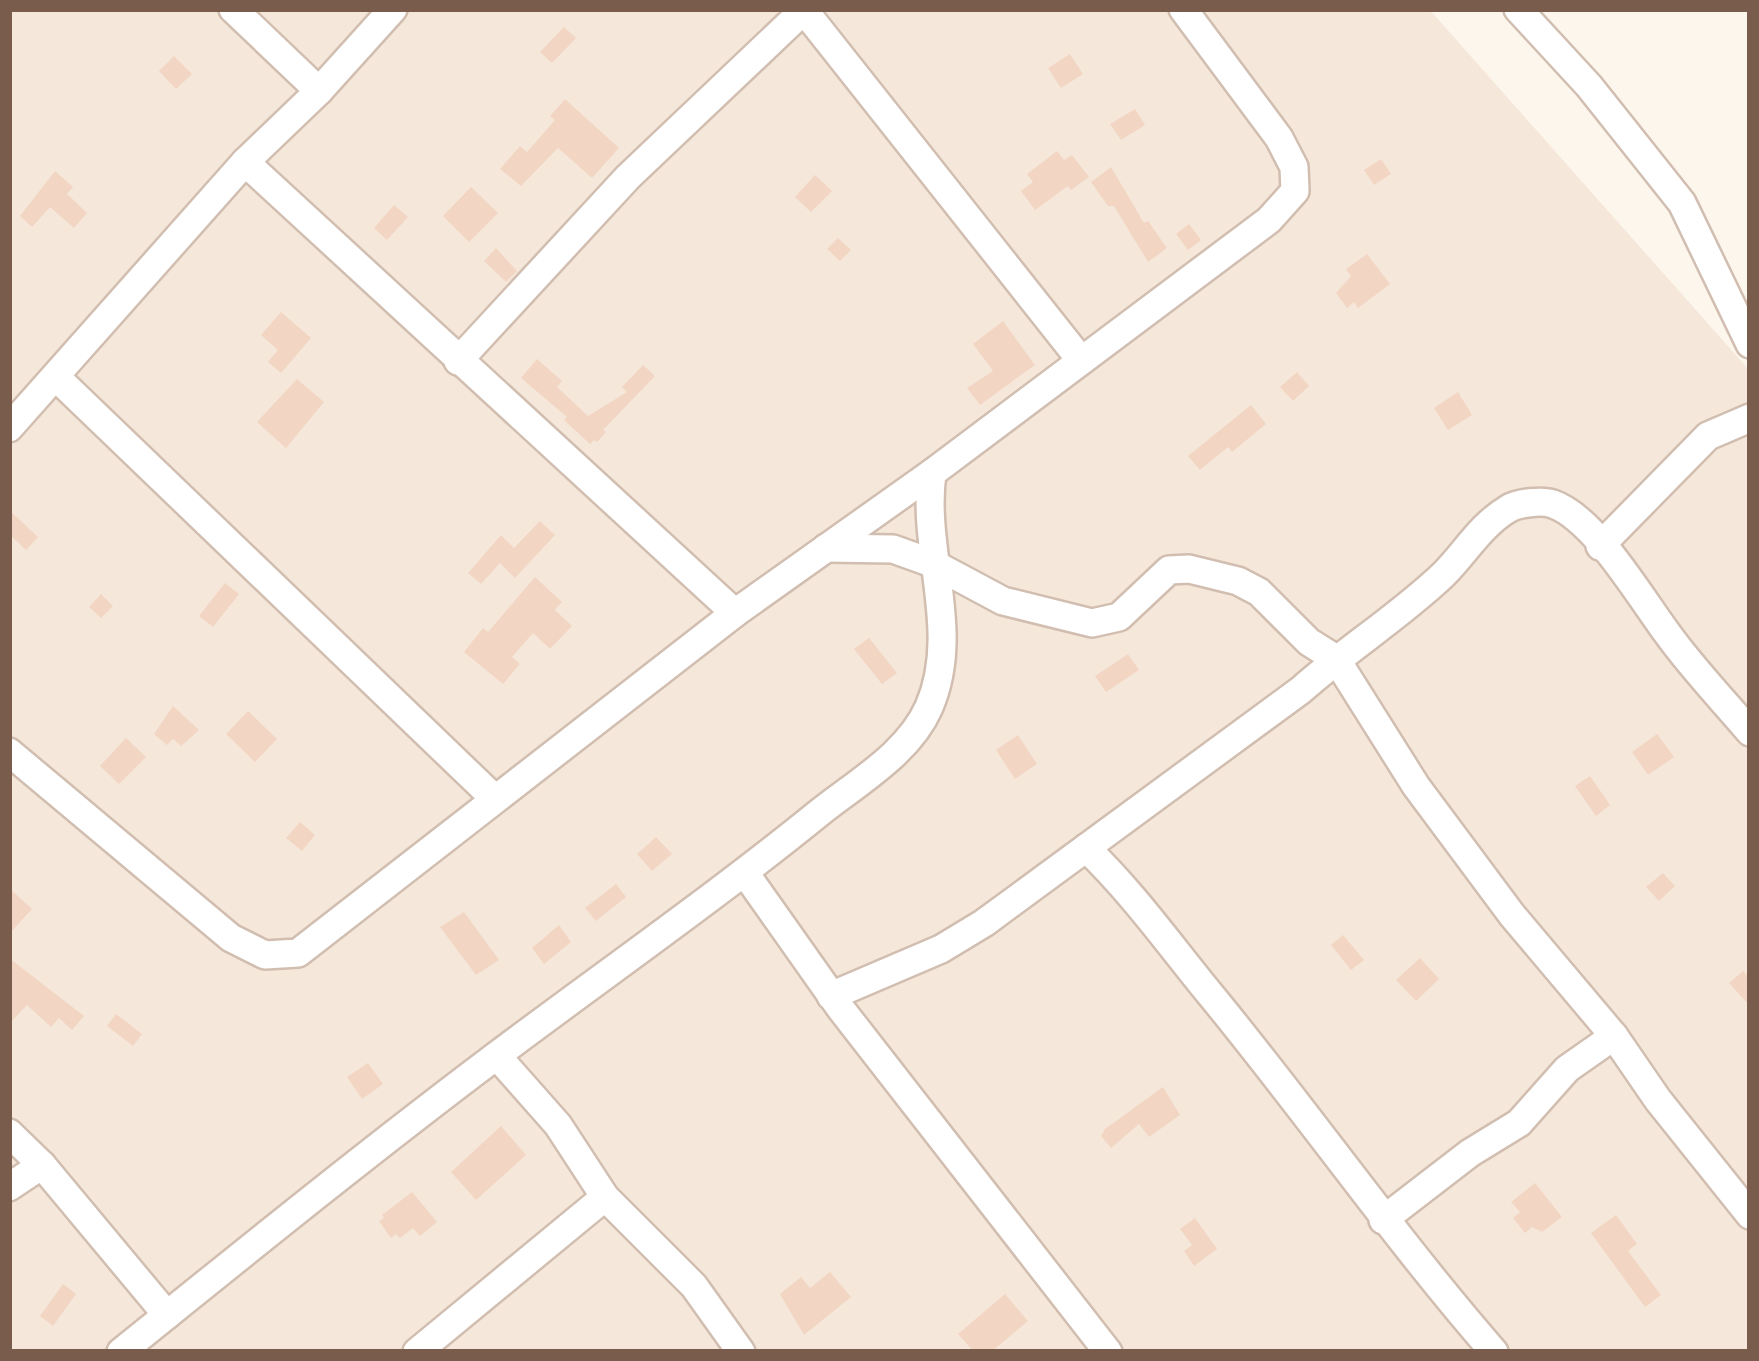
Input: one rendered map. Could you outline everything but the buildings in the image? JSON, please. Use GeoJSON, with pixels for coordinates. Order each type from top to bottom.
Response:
{"type":"FeatureCollection","features":[{"type":"Feature","properties":{"kind":"street"},"geometry":{"type":"LineString","coordinates":[[232,9],[319,91]]}},
{"type":"Feature","properties":{"kind":"street"},"geometry":{"type":"LineString","coordinates":[[9,428],[245,162],[319,91],[393,9]]}},
{"type":"Feature","properties":{"kind":"street"},"geometry":{"type":"LineString","coordinates":[[458,361],[628,177],[804,9],[1080,359]]}},
{"type":"Feature","properties":{"kind":"street"},"geometry":{"type":"LineString","coordinates":[[9,752],[231,938],[265,955],[298,953],[736,613],[932,473],[1269,220],[1295,191],[1294,167],[1280,138],[1183,9]]}},
{"type":"Feature","properties":{"kind":"street"},"geometry":{"type":"LineString","coordinates":[[1518,9],[1589,86],[1682,202],[1750,344]]}},
{"type":"Feature","properties":{"kind":"street"},"geometry":{"type":"LineString","coordinates":[[245,162],[736,613]]}},
{"type":"Feature","properties":{"kind":"street"},"geometry":{"type":"LineString","coordinates":[[56,377],[494,798]]}},
{"type":"Feature","properties":{"kind":"street"},"geometry":{"type":"LineString","coordinates":[[1600,546],[1708,436],[1750,418]]}},
{"type":"Feature","properties":{"kind":"street"},"geometry":{"type":"LineString","coordinates":[[121,1352],[344,1171],[745,874],[905,744],[928,709],[943,650],[943,615],[932,563],[928,506],[932,473]]}},
{"type":"Feature","properties":{"kind":"street"},"geometry":{"type":"LineString","coordinates":[[831,996],[940,949],[984,923],[1301,690],[1336,659],[1360,646],[1511,506],[1549,502],[1584,522],[1750,732]]}},
{"type":"Feature","properties":{"kind":"street"},"geometry":{"type":"LineString","coordinates":[[826,548],[893,549],[932,563],[1003,601],[1092,622],[1119,617],[1169,570],[1220,574],[1259,592],[1309,642],[1336,659],[1416,786],[1512,915],[1614,1036],[1658,1100],[1750,1215]]}},
{"type":"Feature","properties":{"kind":"street"},"geometry":{"type":"LineString","coordinates":[[1301,690],[1325,688],[1358,698]]}},
{"type":"Feature","properties":{"kind":"street"},"geometry":{"type":"LineString","coordinates":[[1086,848],[1139,902],[1297,1099],[1382,1220],[1494,1352]]}},
{"type":"Feature","properties":{"kind":"street"},"geometry":{"type":"LineString","coordinates":[[745,874],[831,996],[1108,1352]]}},
{"type":"Feature","properties":{"kind":"street"},"geometry":{"type":"LineString","coordinates":[[1382,1220],[1470,1153],[1519,1123],[1567,1069],[1614,1036]]}},
{"type":"Feature","properties":{"kind":"street"},"geometry":{"type":"LineString","coordinates":[[497,1056],[558,1125],[605,1196],[694,1286],[741,1352]]}},
{"type":"Feature","properties":{"kind":"street"},"geometry":{"type":"LineString","coordinates":[[9,1133],[42,1165],[167,1315]]}},
{"type":"Feature","properties":{"kind":"street"},"geometry":{"type":"LineString","coordinates":[[9,1187],[42,1165]]}},
{"type":"Feature","properties":{"kind":"street"},"geometry":{"type":"LineString","coordinates":[[417,1352],[605,1196]]}},
{"type":"Feature","properties":{"kind":"shaded area"},"geometry":{"type":"Polygon","coordinates":[[[9,9],[1429,9],[1750,371],[1750,1352],[9,1352],[9,9]]]}}]}
